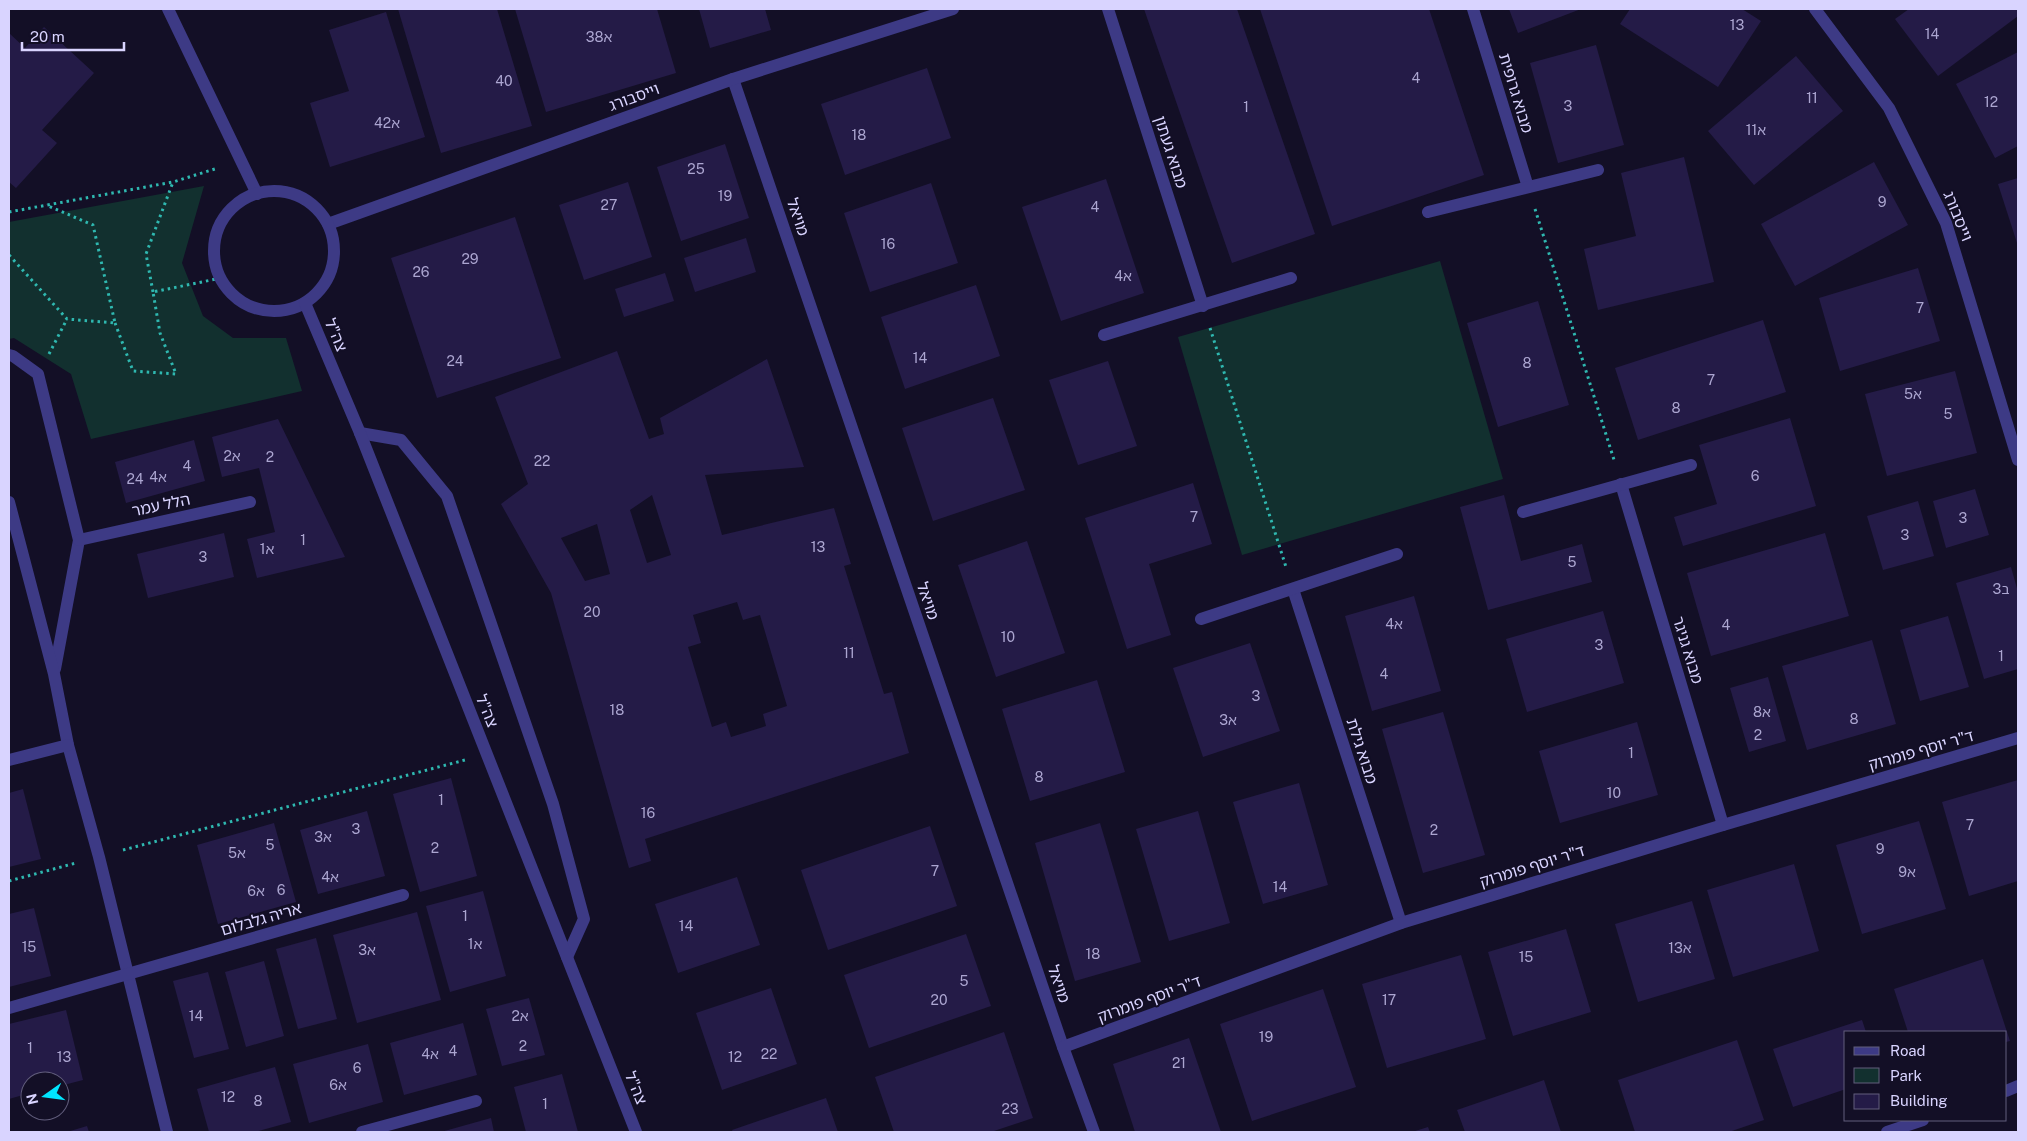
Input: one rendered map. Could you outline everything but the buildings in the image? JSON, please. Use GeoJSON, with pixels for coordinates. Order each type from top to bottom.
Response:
{"type":"FeatureCollection","features":[{"type":"Feature","properties":{"kind":"street"},"geometry":{"type":"LineString","coordinates":[[168,9],[257,194]]}},
{"type":"Feature","properties":{"kind":"street","name":"וייסבורג"},"geometry":{"type":"LineString","coordinates":[[328,224],[733,79],[953,9]]}},
{"type":"Feature","properties":{"kind":"street","name":"מבוא געתון"},"geometry":{"type":"LineString","coordinates":[[1108,9],[1203,306]]}},
{"type":"Feature","properties":{"kind":"street","name":"מבוא גרופית"},"geometry":{"type":"LineString","coordinates":[[1473,9],[1528,187]]}},
{"type":"Feature","properties":{"kind":"street","name":"וייסבורג"},"geometry":{"type":"LineString","coordinates":[[1815,9],[1890,108],[1946,223],[2018,460]]}},
{"type":"Feature","properties":{"kind":"street","name":"מויאל"},"geometry":{"type":"LineString","coordinates":[[733,79],[1063,1047],[1094,1132]]}},
{"type":"Feature","properties":{"kind":"street"},"geometry":{"type":"LineString","coordinates":[[1428,212],[1598,170]]}},
{"type":"Feature","properties":{"kind":"street"},"geometry":{"type":"LineString","coordinates":[[272,191],[298,196],[315,208],[328,224],[332,234],[334,255],[328,279],[315,296],[305,303],[286,311],[270,312],[250,307],[240,302],[226,287],[215,263],[215,242],[225,216],[240,202],[257,194],[272,191]]}},
{"type":"Feature","properties":{"kind":"street"},"geometry":{"type":"LineString","coordinates":[[1104,335],[1291,278]]}},
{"type":"Feature","properties":{"kind":"street","name":"צה\"ל"},"geometry":{"type":"LineString","coordinates":[[305,303],[360,434],[636,1132]]}},
{"type":"Feature","properties":{"kind":"street"},"geometry":{"type":"LineString","coordinates":[[9,355],[38,374],[79,540],[54,674]]}},
{"type":"Feature","properties":{"kind":"street"},"geometry":{"type":"LineString","coordinates":[[360,434],[402,440],[447,496],[553,804],[584,919],[567,957]]}},
{"type":"Feature","properties":{"kind":"street"},"geometry":{"type":"LineString","coordinates":[[1523,512],[1691,465]]}},
{"type":"Feature","properties":{"kind":"street","name":"מבוא גניגר"},"geometry":{"type":"LineString","coordinates":[[1621,484],[1723,825]]}},
{"type":"Feature","properties":{"kind":"street"},"geometry":{"type":"LineString","coordinates":[[9,502],[14,548],[54,674],[68,745],[99,857],[167,1132]]}},
{"type":"Feature","properties":{"kind":"street","name":"הלל עמר"},"geometry":{"type":"LineString","coordinates":[[79,540],[250,502]]}},
{"type":"Feature","properties":{"kind":"street"},"geometry":{"type":"LineString","coordinates":[[1202,619],[1397,554]]}},
{"type":"Feature","properties":{"kind":"street","name":"מבוא גילת"},"geometry":{"type":"LineString","coordinates":[[1293,589],[1401,923]]}},
{"type":"Feature","properties":{"kind":"street","name":"ד\"ר יוסף פומרוק"},"geometry":{"type":"LineString","coordinates":[[1063,1047],[1401,923],[2018,738]]}},
{"type":"Feature","properties":{"kind":"street"},"geometry":{"type":"LineString","coordinates":[[9,760],[68,745]]}},
{"type":"Feature","properties":{"kind":"street","name":"אריה גלבלום"},"geometry":{"type":"LineString","coordinates":[[9,1008],[403,895]]}},
{"type":"Feature","properties":{"kind":"street"},"geometry":{"type":"LineString","coordinates":[[362,1132],[476,1100]]}},
{"type":"Feature","properties":{"kind":"street"},"geometry":{"type":"LineString","coordinates":[[1887,1132],[1920,1121]]}},
{"type":"Feature","properties":{"kind":"path"},"geometry":{"type":"LineString","coordinates":[[9,212],[172,182],[241,160]]}},
{"type":"Feature","properties":{"kind":"path"},"geometry":{"type":"LineString","coordinates":[[46,205],[94,225],[115,323],[133,372],[176,374],[160,333],[146,254],[172,182]]}},
{"type":"Feature","properties":{"kind":"path"},"geometry":{"type":"LineString","coordinates":[[1528,187],[1621,484]]}},
{"type":"Feature","properties":{"kind":"path"},"geometry":{"type":"LineString","coordinates":[[9,255],[67,319],[115,323]]}},
{"type":"Feature","properties":{"kind":"path"},"geometry":{"type":"LineString","coordinates":[[153,292],[222,278]]}},
{"type":"Feature","properties":{"kind":"path"},"geometry":{"type":"LineString","coordinates":[[1203,306],[1293,589]]}},
{"type":"Feature","properties":{"kind":"path"},"geometry":{"type":"LineString","coordinates":[[38,374],[67,319]]}},
{"type":"Feature","properties":{"kind":"path"},"geometry":{"type":"LineString","coordinates":[[9,881],[487,754]]}},
{"type":"Feature","properties":{"kind":"green space"},"geometry":{"type":"Polygon","coordinates":[[[204,186],[182,263],[203,316],[233,338],[286,338],[302,391],[91,439],[71,374],[14,338],[9,339],[9,222],[204,186]]]}},
{"type":"Feature","properties":{"kind":"green space"},"geometry":{"type":"Polygon","coordinates":[[[1440,261],[1503,479],[1242,555],[1178,337],[1440,261]]]}}]}
